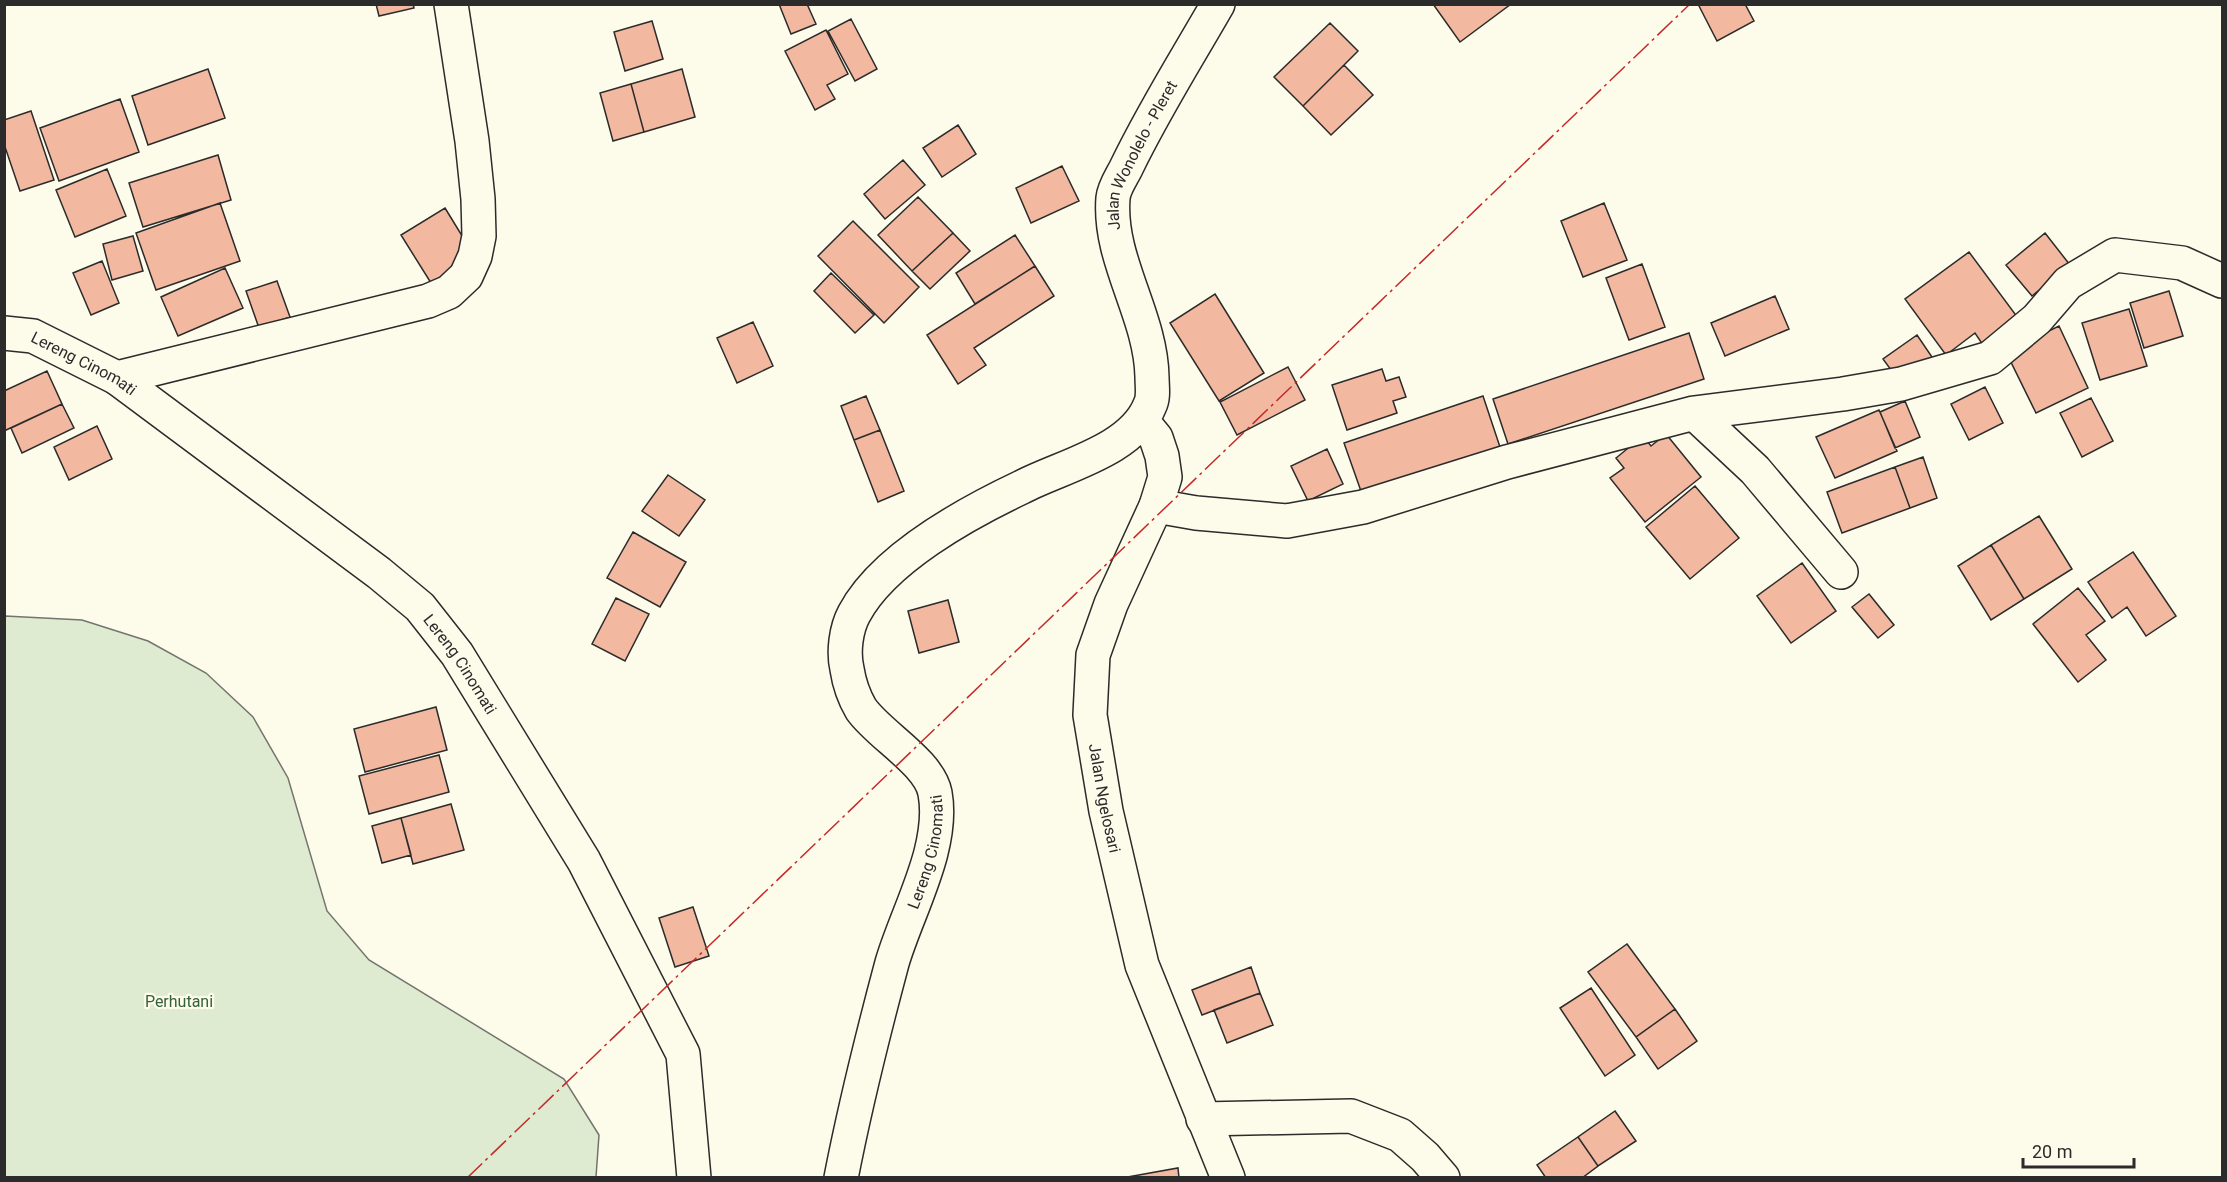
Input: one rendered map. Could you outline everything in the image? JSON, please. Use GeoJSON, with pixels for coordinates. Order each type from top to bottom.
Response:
{"type":"FeatureCollection","features":[{"type":"Feature","properties":{"kind":"street"},"geometry":{"type":"LineString","coordinates":[[117,378],[428,301],[449,292],[466,276],[475,256],[479,236],[478,199],[450,4]]}},
{"type":"Feature","properties":{"kind":"street","name":"Jalan Wonolelo - Pleret"},"geometry":{"type":"LineString","coordinates":[[1142,421],[1152,401],[1152,364],[1143,325],[1115,238],[1113,195],[1136,147],[1218,4]]}},
{"type":"Feature","properties":{"kind":"street"},"geometry":{"type":"LineString","coordinates":[[1156,506],[1196,513],[1287,521],[1363,507],[1507,462],[1694,413],[1843,394],[1901,384],[1990,357],[2037,319],[2068,283],[2115,255],[2182,263],[2223,281]]}},
{"type":"Feature","properties":{"kind":"street","name":"Lereng Cinomati"},"geometry":{"type":"LineString","coordinates":[[4,333],[33,336],[117,378],[379,573],[420,608],[457,654],[584,861],[683,1054],[694,1178]]}},
{"type":"Feature","properties":{"kind":"street"},"geometry":{"type":"LineString","coordinates":[[1694,413],[1755,471],[1841,572]]}},
{"type":"Feature","properties":{"kind":"street","name":"Lereng Cinomati"},"geometry":{"type":"LineString","coordinates":[[841,1178],[850,1129],[893,960],[936,838],[938,812],[934,787],[919,766],[862,710],[849,681],[844,655],[853,616],[876,583],[932,537],[1021,487],[1107,448],[1124,438],[1142,421]]}},
{"type":"Feature","properties":{"kind":"street","name":"Jalan Ngelosari"},"geometry":{"type":"LineString","coordinates":[[1142,421],[1156,438],[1165,477],[1156,506],[1111,604],[1093,655],[1090,715],[1106,811],[1142,965],[1228,1178]]}},
{"type":"Feature","properties":{"kind":"street"},"geometry":{"type":"LineString","coordinates":[[1203,1119],[1351,1116],[1400,1136],[1425,1157],[1443,1178]]}},
{"type":"Feature","properties":{"kind":"green space","name":"Perhutani"},"geometry":{"type":"Polygon","coordinates":[[[5,616],[82,620],[148,641],[206,673],[253,717],[288,778],[327,911],[369,960],[564,1079],[599,1135],[596,1177],[5,1177],[5,616]]]}},
{"type":"Feature","properties":{"kind":"building"},"geometry":{"type":"Polygon","coordinates":[[[376,4],[413,4],[414,8],[379,16],[376,4]]]}},
{"type":"Feature","properties":{"kind":"building"},"geometry":{"type":"Polygon","coordinates":[[[779,4],[807,4],[816,24],[791,34],[779,4]]]}},
{"type":"Feature","properties":{"kind":"building"},"geometry":{"type":"Polygon","coordinates":[[[1433,4],[1511,4],[1460,42],[1433,4]]]}},
{"type":"Feature","properties":{"kind":"building"},"geometry":{"type":"Polygon","coordinates":[[[1698,4],[1745,4],[1754,21],[1717,41],[1698,4]]]}},
{"type":"Feature","properties":{"kind":"building"},"geometry":{"type":"Polygon","coordinates":[[[851,19],[877,69],[855,81],[828,31],[851,19]]]}},
{"type":"Feature","properties":{"kind":"building"},"geometry":{"type":"Polygon","coordinates":[[[652,21],[663,59],[625,71],[614,32],[652,21]]]}},
{"type":"Feature","properties":{"kind":"building"},"geometry":{"type":"Polygon","coordinates":[[[1330,23],[1358,51],[1303,106],[1274,77],[1330,23]]]}},
{"type":"Feature","properties":{"kind":"building"},"geometry":{"type":"Polygon","coordinates":[[[826,30],[848,74],[827,85],[835,99],[815,110],[785,51],[826,30]]]}},
{"type":"Feature","properties":{"kind":"building"},"geometry":{"type":"Polygon","coordinates":[[[1344,65],[1373,95],[1331,135],[1303,106],[1344,65]]]}},
{"type":"Feature","properties":{"kind":"building"},"geometry":{"type":"Polygon","coordinates":[[[208,69],[225,118],[148,145],[132,96],[208,69]]]}},
{"type":"Feature","properties":{"kind":"building"},"geometry":{"type":"Polygon","coordinates":[[[682,69],[695,117],[644,132],[631,84],[682,69]]]}},
{"type":"Feature","properties":{"kind":"building"},"geometry":{"type":"Polygon","coordinates":[[[631,84],[644,132],[613,141],[600,93],[631,84]]]}},
{"type":"Feature","properties":{"kind":"building"},"geometry":{"type":"Polygon","coordinates":[[[120,99],[139,152],[59,181],[40,128],[120,99]]]}},
{"type":"Feature","properties":{"kind":"building"},"geometry":{"type":"Polygon","coordinates":[[[31,111],[54,180],[20,191],[4,144],[4,120],[31,111]]]}},
{"type":"Feature","properties":{"kind":"building"},"geometry":{"type":"Polygon","coordinates":[[[958,125],[976,154],[942,177],[923,148],[958,125]]]}},
{"type":"Feature","properties":{"kind":"building"},"geometry":{"type":"Polygon","coordinates":[[[218,155],[231,200],[143,227],[129,183],[218,155]]]}},
{"type":"Feature","properties":{"kind":"building"},"geometry":{"type":"Polygon","coordinates":[[[903,160],[925,185],[885,219],[864,194],[903,160]]]}},
{"type":"Feature","properties":{"kind":"building"},"geometry":{"type":"Polygon","coordinates":[[[1062,166],[1079,201],[1031,223],[1016,188],[1062,166]]]}},
{"type":"Feature","properties":{"kind":"building"},"geometry":{"type":"Polygon","coordinates":[[[107,169],[126,216],[75,237],[56,190],[107,169]]]}},
{"type":"Feature","properties":{"kind":"building"},"geometry":{"type":"Polygon","coordinates":[[[918,197],[953,233],[912,271],[878,235],[918,197]]]}},
{"type":"Feature","properties":{"kind":"building"},"geometry":{"type":"Polygon","coordinates":[[[220,203],[240,261],[156,290],[136,233],[220,203]]]}},
{"type":"Feature","properties":{"kind":"building"},"geometry":{"type":"Polygon","coordinates":[[[1604,203],[1627,260],[1583,277],[1561,221],[1604,203]]]}},
{"type":"Feature","properties":{"kind":"building"},"geometry":{"type":"Polygon","coordinates":[[[445,208],[475,257],[431,283],[401,235],[445,208]]]}},
{"type":"Feature","properties":{"kind":"building"},"geometry":{"type":"Polygon","coordinates":[[[853,221],[919,287],[884,323],[818,256],[853,221]]]}},
{"type":"Feature","properties":{"kind":"building"},"geometry":{"type":"Polygon","coordinates":[[[953,233],[970,251],[930,289],[912,271],[953,233]]]}},
{"type":"Feature","properties":{"kind":"building"},"geometry":{"type":"Polygon","coordinates":[[[2045,233],[2070,265],[2032,296],[2006,265],[2045,233]]]}},
{"type":"Feature","properties":{"kind":"building"},"geometry":{"type":"Polygon","coordinates":[[[1015,235],[1035,266],[975,304],[956,273],[1015,235]]]}},
{"type":"Feature","properties":{"kind":"building"},"geometry":{"type":"Polygon","coordinates":[[[133,236],[143,271],[112,280],[103,244],[133,236]]]}},
{"type":"Feature","properties":{"kind":"building"},"geometry":{"type":"Polygon","coordinates":[[[1969,252],[2021,322],[1985,348],[1975,333],[1946,355],[1905,299],[1969,252]]]}},
{"type":"Feature","properties":{"kind":"building"},"geometry":{"type":"Polygon","coordinates":[[[102,261],[119,303],[91,315],[73,273],[102,261]]]}},
{"type":"Feature","properties":{"kind":"building"},"geometry":{"type":"Polygon","coordinates":[[[1642,264],[1665,327],[1629,340],[1606,278],[1642,264]]]}},
{"type":"Feature","properties":{"kind":"building"},"geometry":{"type":"Polygon","coordinates":[[[1035,266],[1054,296],[974,348],[986,365],[958,384],[927,335],[1035,266]]]}},
{"type":"Feature","properties":{"kind":"building"},"geometry":{"type":"Polygon","coordinates":[[[225,268],[243,308],[178,336],[161,297],[225,268]]]}},
{"type":"Feature","properties":{"kind":"building"},"geometry":{"type":"Polygon","coordinates":[[[831,273],[874,315],[855,333],[814,291],[831,273]]]}},
{"type":"Feature","properties":{"kind":"building"},"geometry":{"type":"Polygon","coordinates":[[[277,281],[290,317],[259,328],[246,291],[277,281]]]}},
{"type":"Feature","properties":{"kind":"building"},"geometry":{"type":"Polygon","coordinates":[[[2169,291],[2183,336],[2144,348],[2130,303],[2169,291]]]}},
{"type":"Feature","properties":{"kind":"building"},"geometry":{"type":"Polygon","coordinates":[[[1215,294],[1264,373],[1219,401],[1170,323],[1215,294]]]}},
{"type":"Feature","properties":{"kind":"building"},"geometry":{"type":"Polygon","coordinates":[[[1775,296],[1789,329],[1725,356],[1711,323],[1775,296]]]}},
{"type":"Feature","properties":{"kind":"building"},"geometry":{"type":"Polygon","coordinates":[[[2129,309],[2147,366],[2100,380],[2082,323],[2129,309]]]}},
{"type":"Feature","properties":{"kind":"building"},"geometry":{"type":"Polygon","coordinates":[[[753,322],[773,366],[737,383],[717,338],[753,322]]]}},
{"type":"Feature","properties":{"kind":"building"},"geometry":{"type":"Polygon","coordinates":[[[2059,326],[2088,388],[2036,413],[2006,352],[2059,326]]]}},
{"type":"Feature","properties":{"kind":"building"},"geometry":{"type":"Polygon","coordinates":[[[1689,333],[1704,379],[1508,444],[1493,399],[1689,333]]]}},
{"type":"Feature","properties":{"kind":"building"},"geometry":{"type":"Polygon","coordinates":[[[1917,335],[1932,357],[1899,381],[1883,359],[1917,335]]]}},
{"type":"Feature","properties":{"kind":"building"},"geometry":{"type":"Polygon","coordinates":[[[1288,367],[1305,400],[1237,435],[1220,402],[1288,367]]]}},
{"type":"Feature","properties":{"kind":"building"},"geometry":{"type":"Polygon","coordinates":[[[1382,369],[1386,381],[1399,377],[1406,397],[1393,401],[1397,413],[1347,430],[1332,385],[1382,369]]]}},
{"type":"Feature","properties":{"kind":"building"},"geometry":{"type":"Polygon","coordinates":[[[47,371],[62,404],[4,431],[4,391],[47,371]]]}},
{"type":"Feature","properties":{"kind":"building"},"geometry":{"type":"Polygon","coordinates":[[[1985,387],[2003,423],[1969,440],[1951,404],[1985,387]]]}},
{"type":"Feature","properties":{"kind":"building"},"geometry":{"type":"Polygon","coordinates":[[[866,396],[880,430],[854,440],[841,406],[866,396]]]}},
{"type":"Feature","properties":{"kind":"building"},"geometry":{"type":"Polygon","coordinates":[[[1483,396],[1500,447],[1362,494],[1344,443],[1483,396]]]}},
{"type":"Feature","properties":{"kind":"building"},"geometry":{"type":"Polygon","coordinates":[[[2091,398],[2113,441],[2082,457],[2060,413],[2091,398]]]}},
{"type":"Feature","properties":{"kind":"building"},"geometry":{"type":"Polygon","coordinates":[[[1905,401],[1920,437],[1895,448],[1880,412],[1905,401]]]}},
{"type":"Feature","properties":{"kind":"building"},"geometry":{"type":"Polygon","coordinates":[[[62,404],[74,428],[22,453],[11,428],[62,404]]]}},
{"type":"Feature","properties":{"kind":"building"},"geometry":{"type":"Polygon","coordinates":[[[1879,410],[1897,451],[1835,478],[1816,437],[1879,410]]]}},
{"type":"Feature","properties":{"kind":"building"},"geometry":{"type":"Polygon","coordinates":[[[97,426],[112,459],[69,480],[54,447],[97,426]]]}},
{"type":"Feature","properties":{"kind":"building"},"geometry":{"type":"Polygon","coordinates":[[[880,430],[904,491],[878,502],[854,440],[880,430]]]}},
{"type":"Feature","properties":{"kind":"building"},"geometry":{"type":"Polygon","coordinates":[[[1666,434],[1701,477],[1645,522],[1610,478],[1624,468],[1616,458],[1643,436],[1651,446],[1666,434]]]}},
{"type":"Feature","properties":{"kind":"building"},"geometry":{"type":"Polygon","coordinates":[[[1327,449],[1343,484],[1308,501],[1291,466],[1327,449]]]}},
{"type":"Feature","properties":{"kind":"building"},"geometry":{"type":"Polygon","coordinates":[[[1923,457],[1937,498],[1910,508],[1895,467],[1923,457]]]}},
{"type":"Feature","properties":{"kind":"building"},"geometry":{"type":"Polygon","coordinates":[[[1895,467],[1910,508],[1842,533],[1827,492],[1895,467]]]}},
{"type":"Feature","properties":{"kind":"building"},"geometry":{"type":"Polygon","coordinates":[[[668,475],[705,500],[679,536],[642,511],[668,475]]]}},
{"type":"Feature","properties":{"kind":"building"},"geometry":{"type":"Polygon","coordinates":[[[1695,486],[1739,538],[1690,579],[1646,527],[1695,486]]]}},
{"type":"Feature","properties":{"kind":"building"},"geometry":{"type":"Polygon","coordinates":[[[2039,516],[2072,569],[2024,599],[1991,545],[2039,516]]]}},
{"type":"Feature","properties":{"kind":"building"},"geometry":{"type":"Polygon","coordinates":[[[633,532],[686,562],[660,607],[607,578],[633,532]]]}},
{"type":"Feature","properties":{"kind":"building"},"geometry":{"type":"Polygon","coordinates":[[[1991,545],[2024,599],[1991,620],[1958,566],[1991,545]]]}},
{"type":"Feature","properties":{"kind":"building"},"geometry":{"type":"Polygon","coordinates":[[[2133,552],[2176,616],[2146,636],[2127,607],[2112,618],[2088,582],[2133,552]]]}},
{"type":"Feature","properties":{"kind":"building"},"geometry":{"type":"Polygon","coordinates":[[[1802,563],[1836,611],[1791,643],[1757,596],[1802,563]]]}},
{"type":"Feature","properties":{"kind":"building"},"geometry":{"type":"Polygon","coordinates":[[[2078,588],[2105,621],[2086,635],[2106,660],[2078,682],[2033,624],[2078,588]]]}},
{"type":"Feature","properties":{"kind":"building"},"geometry":{"type":"Polygon","coordinates":[[[1869,594],[1894,625],[1878,638],[1852,607],[1869,594]]]}},
{"type":"Feature","properties":{"kind":"building"},"geometry":{"type":"Polygon","coordinates":[[[616,598],[649,614],[625,661],[592,644],[616,598]]]}},
{"type":"Feature","properties":{"kind":"building"},"geometry":{"type":"Polygon","coordinates":[[[948,600],[959,642],[919,653],[908,611],[948,600]]]}},
{"type":"Feature","properties":{"kind":"building"},"geometry":{"type":"Polygon","coordinates":[[[436,707],[447,750],[365,772],[354,729],[436,707]]]}},
{"type":"Feature","properties":{"kind":"building"},"geometry":{"type":"Polygon","coordinates":[[[439,755],[449,792],[369,814],[359,776],[439,755]]]}},
{"type":"Feature","properties":{"kind":"building"},"geometry":{"type":"Polygon","coordinates":[[[451,804],[464,850],[413,864],[401,818],[451,804]]]}},
{"type":"Feature","properties":{"kind":"building"},"geometry":{"type":"Polygon","coordinates":[[[401,818],[411,855],[382,863],[372,826],[401,818]]]}},
{"type":"Feature","properties":{"kind":"building"},"geometry":{"type":"Polygon","coordinates":[[[693,907],[709,956],[675,967],[659,918],[693,907]]]}},
{"type":"Feature","properties":{"kind":"building"},"geometry":{"type":"Polygon","coordinates":[[[1627,944],[1675,1009],[1636,1037],[1588,972],[1627,944]]]}},
{"type":"Feature","properties":{"kind":"building"},"geometry":{"type":"Polygon","coordinates":[[[1251,967],[1260,993],[1202,1015],[1192,990],[1251,967]]]}},
{"type":"Feature","properties":{"kind":"building"},"geometry":{"type":"Polygon","coordinates":[[[1591,988],[1635,1055],[1605,1076],[1560,1008],[1591,988]]]}},
{"type":"Feature","properties":{"kind":"building"},"geometry":{"type":"Polygon","coordinates":[[[1260,993],[1273,1025],[1227,1043],[1214,1010],[1260,993]]]}},
{"type":"Feature","properties":{"kind":"building"},"geometry":{"type":"Polygon","coordinates":[[[1675,1009],[1697,1041],[1658,1069],[1636,1037],[1675,1009]]]}},
{"type":"Feature","properties":{"kind":"building"},"geometry":{"type":"Polygon","coordinates":[[[1615,1111],[1636,1141],[1598,1166],[1578,1137],[1615,1111]]]}},
{"type":"Feature","properties":{"kind":"building"},"geometry":{"type":"Polygon","coordinates":[[[1578,1137],[1598,1166],[1582,1178],[1546,1178],[1537,1165],[1578,1137]]]}},
{"type":"Feature","properties":{"kind":"building"},"geometry":{"type":"Polygon","coordinates":[[[1178,1168],[1179,1178],[1122,1178],[1178,1168]]]}},
{"type":"Feature","properties":{"kind":"power"},"geometry":{"type":"LineString","coordinates":[[467,1178],[1690,4]]}}]}
